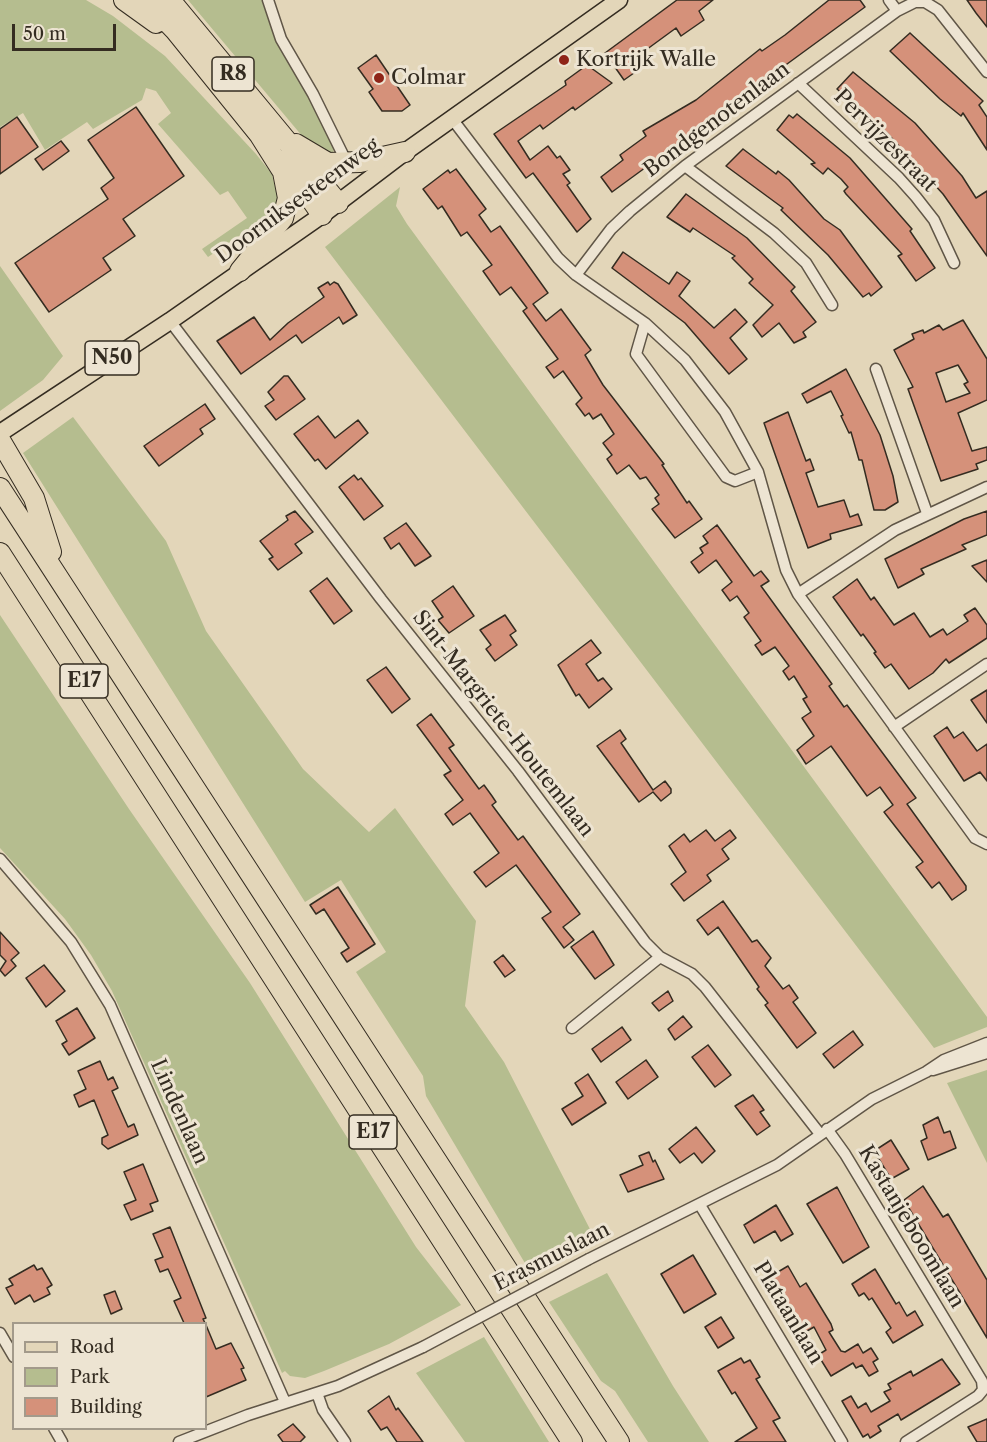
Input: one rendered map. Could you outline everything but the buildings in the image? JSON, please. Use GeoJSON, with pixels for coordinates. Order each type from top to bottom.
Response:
{"type":"FeatureCollection","features":[{"type":"Feature","properties":{"kind":"highway"},"geometry":{"type":"LineString","coordinates":[[124,0],[159,25],[205,68]]}},
{"type":"Feature","properties":{"kind":"highway","name":"R8"},"geometry":{"type":"LineString","coordinates":[[146,0],[260,134],[274,146],[330,209]]}},
{"type":"Feature","properties":{"kind":"highway","name":"R8"},"geometry":{"type":"LineString","coordinates":[[175,3],[286,139],[330,209]]}},
{"type":"Feature","properties":{"kind":"highway"},"geometry":{"type":"LineString","coordinates":[[240,271],[284,218],[288,198],[282,172],[260,134]]}},
{"type":"Feature","properties":{"kind":"highway"},"geometry":{"type":"LineString","coordinates":[[286,139],[328,163],[346,163],[405,152]]}},
{"type":"Feature","properties":{"kind":"highway"},"geometry":{"type":"LineString","coordinates":[[0,440],[34,498],[60,578]]}},
{"type":"Feature","properties":{"kind":"highway","name":"E17"},"geometry":{"type":"LineString","coordinates":[[0,488],[619,1442]]}},
{"type":"Feature","properties":{"kind":"highway","name":"E17"},"geometry":{"type":"LineString","coordinates":[[0,552],[572,1442]]}},
{"type":"Feature","properties":{"kind":"main road","name":"Doorniksesteenweg"},"geometry":{"type":"LineString","coordinates":[[0,433],[170,321],[330,209],[405,152],[619,0]]}},
{"type":"Feature","properties":{"kind":"street","name":"Doorniksesteenweg"},"geometry":{"type":"LineString","coordinates":[[268,0],[281,39],[313,94],[346,163]]}},
{"type":"Feature","properties":{"kind":"street"},"geometry":{"type":"LineString","coordinates":[[889,0],[897,11]]}},
{"type":"Feature","properties":{"kind":"street"},"geometry":{"type":"LineString","coordinates":[[925,1],[938,10],[987,72]]}},
{"type":"Feature","properties":{"kind":"street","name":"Bondgenotenlaan"},"geometry":{"type":"LineString","coordinates":[[576,275],[611,229],[685,166],[897,11],[915,2],[925,1]]}},
{"type":"Feature","properties":{"kind":"street","name":"Pervijzestraat"},"geometry":{"type":"LineString","coordinates":[[798,83],[910,191],[934,220],[954,263]]}},
{"type":"Feature","properties":{"kind":"street"},"geometry":{"type":"LineString","coordinates":[[453,120],[524,217],[554,253],[576,275],[645,323],[685,360],[725,412],[758,472],[786,570],[798,594],[975,838],[987,844]]}},
{"type":"Feature","properties":{"kind":"street"},"geometry":{"type":"LineString","coordinates":[[685,166],[774,233],[806,263],[832,305]]}},
{"type":"Feature","properties":{"kind":"street","name":"Sint-Margriete-Houtemlaan"},"geometry":{"type":"LineString","coordinates":[[170,321],[381,599],[518,771],[645,942],[660,957],[692,974],[705,987],[824,1132]]}},
{"type":"Feature","properties":{"kind":"street"},"geometry":{"type":"LineString","coordinates":[[645,323],[636,354],[726,477],[735,481],[758,472]]}},
{"type":"Feature","properties":{"kind":"street"},"geometry":{"type":"LineString","coordinates":[[876,369],[927,513]]}},
{"type":"Feature","properties":{"kind":"street"},"geometry":{"type":"LineString","coordinates":[[798,594],[886,535],[927,513],[987,487]]}},
{"type":"Feature","properties":{"kind":"street"},"geometry":{"type":"LineString","coordinates":[[894,727],[987,664]]}},
{"type":"Feature","properties":{"kind":"street","name":"Lindenlaan"},"geometry":{"type":"LineString","coordinates":[[0,859],[71,942],[110,1005],[285,1402]]}},
{"type":"Feature","properties":{"kind":"street"},"geometry":{"type":"LineString","coordinates":[[572,1028],[660,957]]}},
{"type":"Feature","properties":{"kind":"street"},"geometry":{"type":"LineString","coordinates":[[926,1072],[944,1059],[987,1043]]}},
{"type":"Feature","properties":{"kind":"street"},"geometry":{"type":"LineString","coordinates":[[926,1072],[987,1053]]}},
{"type":"Feature","properties":{"kind":"street","name":"Erasmuslaan"},"geometry":{"type":"LineString","coordinates":[[179,1442],[375,1371],[589,1259],[777,1165],[872,1099],[926,1072]]}},
{"type":"Feature","properties":{"kind":"street","name":"Kastanjeboomlaan"},"geometry":{"type":"LineString","coordinates":[[824,1132],[845,1154],[982,1381],[983,1390],[978,1396],[906,1442]]}},
{"type":"Feature","properties":{"kind":"street","name":"Plataanlaan"},"geometry":{"type":"LineString","coordinates":[[700,1205],[842,1442]]}},
{"type":"Feature","properties":{"kind":"street"},"geometry":{"type":"LineString","coordinates":[[0,1333],[12,1354]]}},
{"type":"Feature","properties":{"kind":"street"},"geometry":{"type":"LineString","coordinates":[[317,1393],[323,1410],[345,1442]]}},
{"type":"Feature","properties":{"kind":"green space"},"geometry":{"type":"Polygon","coordinates":[[[0,0],[86,0],[113,16],[165,56],[256,154],[272,174],[278,200],[276,209],[208,257],[202,249],[247,218],[228,191],[220,195],[158,124],[171,113],[156,91],[146,88],[142,100],[93,129],[87,122],[45,150],[23,113],[0,127],[0,0]]]}},
{"type":"Feature","properties":{"kind":"green space"},"geometry":{"type":"Polygon","coordinates":[[[188,0],[264,0],[334,149],[333,153],[308,143],[188,0]]]}},
{"type":"Feature","properties":{"kind":"green space"},"geometry":{"type":"Polygon","coordinates":[[[400,187],[396,206],[407,224],[987,1017],[987,1027],[934,1048],[325,247],[400,187]]]}},
{"type":"Feature","properties":{"kind":"green space"},"geometry":{"type":"Polygon","coordinates":[[[0,266],[63,356],[43,380],[0,411],[0,266]]]}},
{"type":"Feature","properties":{"kind":"green space"},"geometry":{"type":"Polygon","coordinates":[[[73,417],[166,541],[206,631],[303,769],[369,832],[395,808],[476,921],[465,1006],[504,1062],[593,1235],[529,1270],[426,1096],[423,1076],[356,972],[386,952],[341,880],[305,902],[23,453],[73,417]]]}},
{"type":"Feature","properties":{"kind":"green space"},"geometry":{"type":"Polygon","coordinates":[[[0,615],[129,809],[250,983],[416,1247],[461,1305],[389,1344],[324,1371],[305,1378],[290,1376],[285,1371],[282,1373],[112,991],[91,955],[65,919],[0,848],[0,615]]]}},
{"type":"Feature","properties":{"kind":"green space"},"geometry":{"type":"Polygon","coordinates":[[[987,1070],[987,1163],[947,1083],[987,1070]]]}},
{"type":"Feature","properties":{"kind":"green space"},"geometry":{"type":"Polygon","coordinates":[[[607,1273],[673,1386],[709,1442],[648,1442],[615,1391],[601,1381],[549,1302],[607,1273]]]}},
{"type":"Feature","properties":{"kind":"green space"},"geometry":{"type":"Polygon","coordinates":[[[484,1337],[549,1442],[465,1442],[416,1373],[484,1337]]]}},
{"type":"Feature","properties":{"kind":"place","name":"Kortrijk Walle"},"geometry":{"type":"Point","coordinates":[564,60]}},
{"type":"Feature","properties":{"kind":"place","name":"Colmar"},"geometry":{"type":"Point","coordinates":[379,78]}}]}
